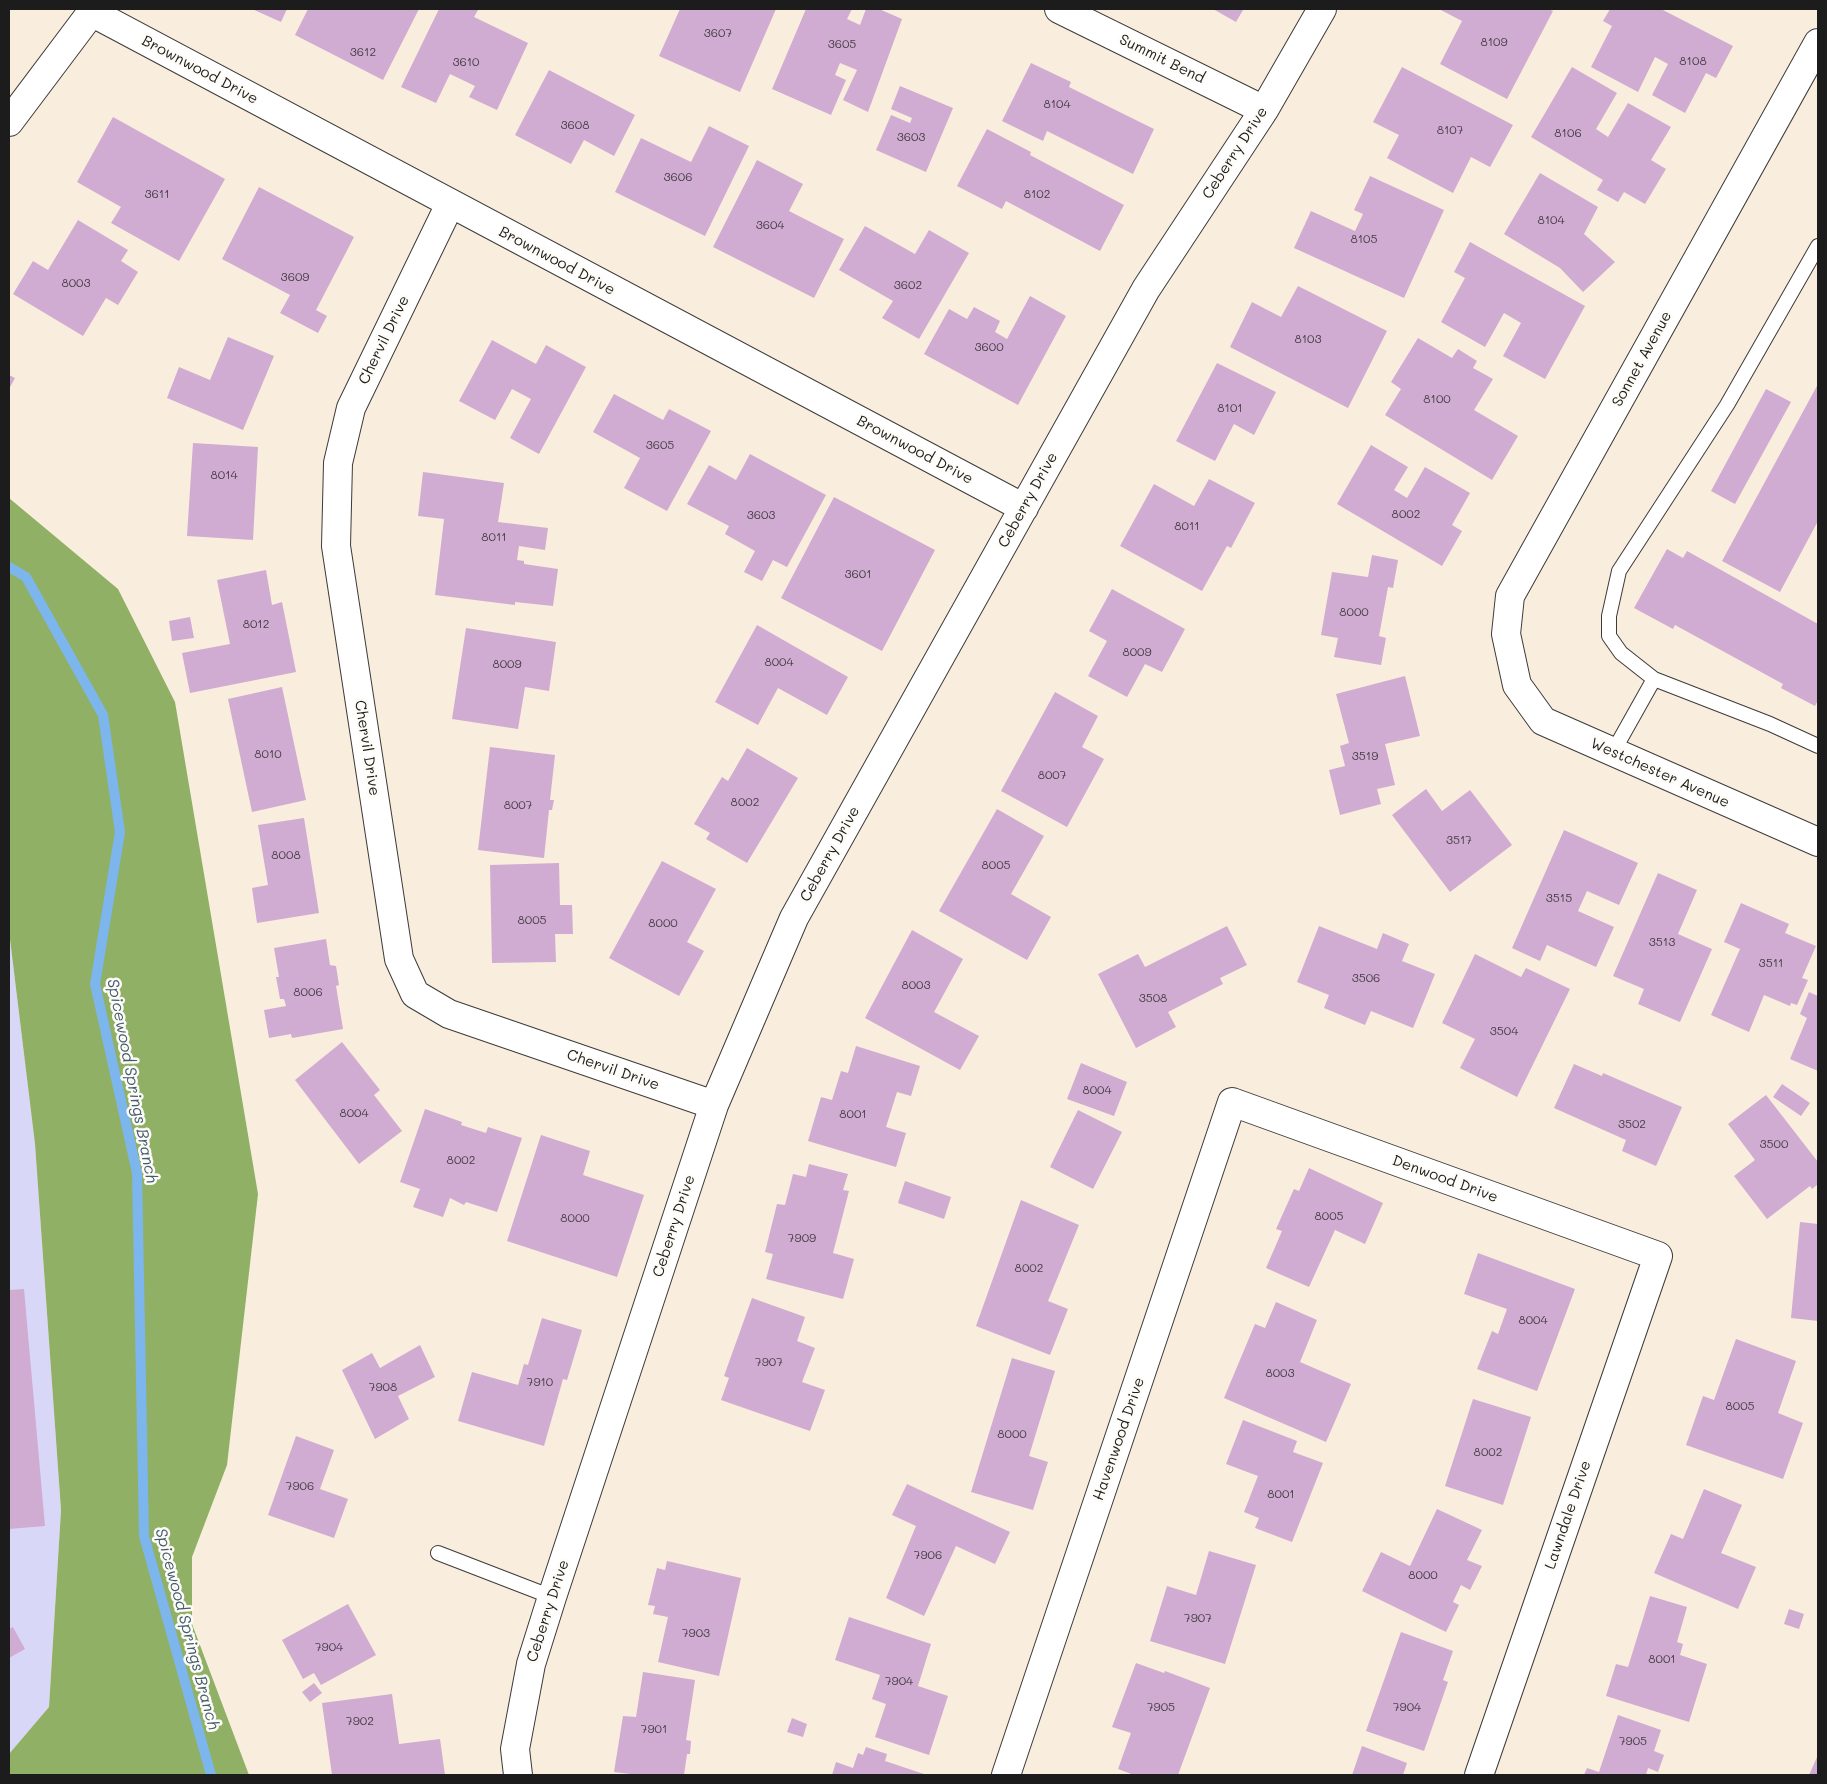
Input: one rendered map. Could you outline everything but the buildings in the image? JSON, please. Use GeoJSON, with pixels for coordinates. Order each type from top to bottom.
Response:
{"type":"FeatureCollection","features":[{"type":"Feature","properties":{"kind":"street","name":"Summit Bend"},"geometry":{"type":"LineString","coordinates":[[1059,9],[1264,110]]}},
{"type":"Feature","properties":{"kind":"street","name":"Ceberry Drive"},"geometry":{"type":"LineString","coordinates":[[518,1775],[515,1749],[531,1664],[552,1596],[714,1105],[794,918],[1146,289],[1264,110],[1322,9]]}},
{"type":"Feature","properties":{"kind":"street"},"geometry":{"type":"LineString","coordinates":[[9,122],[92,11]]}},
{"type":"Feature","properties":{"kind":"street","name":"Brownwood Drive"},"geometry":{"type":"LineString","coordinates":[[92,11],[450,204],[1024,508]]}},
{"type":"Feature","properties":{"kind":"street","name":"Sonnet Avenue"},"geometry":{"type":"LineString","coordinates":[[1517,685],[1506,634],[1510,596],[1818,43]]}},
{"type":"Feature","properties":{"kind":"street","name":"Chervil Drive"},"geometry":{"type":"LineString","coordinates":[[450,204],[351,408],[338,463],[336,546],[399,959],[415,994],[448,1014],[714,1105]]}},
{"type":"Feature","properties":{"kind":"street","name":"Westchester Avenue"},"geometry":{"type":"LineString","coordinates":[[1517,685],[1543,721],[1818,842]]}},
{"type":"Feature","properties":{"kind":"street","name":"Denwood Drive"},"geometry":{"type":"LineString","coordinates":[[1232,1102],[1658,1256]]}},
{"type":"Feature","properties":{"kind":"street","name":"Havenwood Drive"},"geometry":{"type":"LineString","coordinates":[[1006,1775],[1232,1102]]}},
{"type":"Feature","properties":{"kind":"street","name":"Lawndale Drive"},"geometry":{"type":"LineString","coordinates":[[1479,1775],[1658,1256]]}},
{"type":"Feature","properties":{"kind":"lane"},"geometry":{"type":"LineString","coordinates":[[1818,246],[1727,405],[1619,571],[1609,616],[1609,636],[1621,653],[1654,679],[1770,724],[1818,746]]}},
{"type":"Feature","properties":{"kind":"lane"},"geometry":{"type":"LineString","coordinates":[[1613,752],[1654,679]]}},
{"type":"Feature","properties":{"kind":"lane"},"geometry":{"type":"LineString","coordinates":[[438,1553],[552,1596]]}},
{"type":"Feature","properties":{"kind":"shaded area"},"geometry":{"type":"Polygon","coordinates":[[[9,931],[35,1144],[61,1510],[49,1707],[9,1754],[9,931]]]}},
{"type":"Feature","properties":{"kind":"green space"},"geometry":{"type":"Polygon","coordinates":[[[9,498],[118,589],[175,702],[258,1194],[227,1465],[192,1557],[192,1624],[249,1775],[9,1775],[9,1754],[49,1707],[61,1510],[35,1144],[9,931],[9,498]]]}},
{"type":"Feature","properties":{"kind":"waterway","name":"Spicewood Springs Branch"},"geometry":{"type":"LineString","coordinates":[[9,567],[26,577],[103,715],[120,832],[95,984],[137,1173],[144,1536],[211,1775]]}}]}
